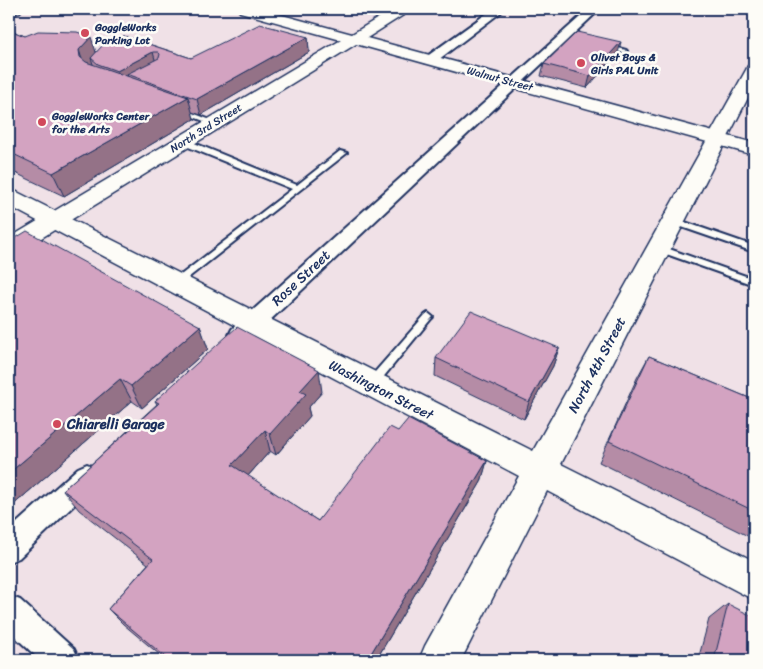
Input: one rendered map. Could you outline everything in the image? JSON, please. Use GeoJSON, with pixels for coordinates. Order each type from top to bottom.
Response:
{"type":"FeatureCollection","features":[{"type":"Feature","properties":{"kind":"main road"},"geometry":{"type":"LineString","coordinates":[[9,11],[15,9]]}},
{"type":"Feature","properties":{"kind":"main road","name":"Walnut Street"},"geometry":{"type":"LineString","coordinates":[[245,9],[754,149]]}},
{"type":"Feature","properties":{"kind":"main road","name":"North 3rd Street"},"geometry":{"type":"LineString","coordinates":[[9,248],[403,9]]}},
{"type":"Feature","properties":{"kind":"main road","name":"North 4th Street"},"geometry":{"type":"LineString","coordinates":[[439,660],[754,70]]}},
{"type":"Feature","properties":{"kind":"main road","name":"Washington Street"},"geometry":{"type":"LineString","coordinates":[[9,197],[754,582]]}},
{"type":"Feature","properties":{"kind":"street"},"geometry":{"type":"LineString","coordinates":[[430,60],[500,9]]}},
{"type":"Feature","properties":{"kind":"street","name":"Rose Street"},"geometry":{"type":"LineString","coordinates":[[224,350],[514,82],[569,38],[595,9]]}},
{"type":"Feature","properties":{"kind":"street"},"geometry":{"type":"LineString","coordinates":[[9,548],[102,462]]}},
{"type":"Feature","properties":{"kind":"street"},"geometry":{"type":"LineString","coordinates":[[9,611],[62,660]]}},
{"type":"Feature","properties":{"kind":"lane"},"geometry":{"type":"LineString","coordinates":[[598,45],[624,51]]}},
{"type":"Feature","properties":{"kind":"lane"},"geometry":{"type":"LineString","coordinates":[[174,108],[214,123]]}},
{"type":"Feature","properties":{"kind":"lane"},"geometry":{"type":"LineString","coordinates":[[184,142],[298,188]]}},
{"type":"Feature","properties":{"kind":"lane"},"geometry":{"type":"LineString","coordinates":[[176,283],[342,152]]}},
{"type":"Feature","properties":{"kind":"lane"},"geometry":{"type":"LineString","coordinates":[[673,222],[754,249]]}},
{"type":"Feature","properties":{"kind":"lane"},"geometry":{"type":"LineString","coordinates":[[658,248],[754,282]]}},
{"type":"Feature","properties":{"kind":"lane"},"geometry":{"type":"LineString","coordinates":[[371,384],[428,317]]}},
{"type":"Feature","properties":{"kind":"building"},"geometry":{"type":"Polygon","coordinates":[[[260,24],[308,37],[197,99],[127,74],[159,58],[160,54],[158,52],[153,52],[117,71],[98,64],[91,58],[102,46],[124,36],[191,58],[260,24]]]}},
{"type":"Feature","properties":{"kind":"building"},"geometry":{"type":"Polygon","coordinates":[[[9,30],[25,36],[38,31],[77,32],[91,37],[79,50],[80,57],[86,62],[188,97],[53,173],[9,152],[9,30]]]}},
{"type":"Feature","properties":{"kind":"building","name":"Olivet Boys & Girls PAL Unit"},"geometry":{"type":"Polygon","coordinates":[[[577,32],[621,42],[590,76],[544,64],[577,32]]]}},
{"type":"Feature","properties":{"kind":"building","name":"Chiarelli Garage"},"geometry":{"type":"Polygon","coordinates":[[[27,231],[200,326],[131,386],[120,379],[9,473],[9,242],[27,231]]]}},
{"type":"Feature","properties":{"kind":"building"},"geometry":{"type":"Polygon","coordinates":[[[471,311],[559,348],[529,402],[436,358],[471,311]]]}},
{"type":"Feature","properties":{"kind":"building"},"geometry":{"type":"Polygon","coordinates":[[[237,327],[319,370],[300,391],[306,394],[270,434],[265,430],[232,465],[318,521],[390,427],[398,431],[408,419],[487,461],[367,660],[169,660],[108,609],[153,559],[63,490],[159,403],[155,401],[237,327]]]}},
{"type":"Feature","properties":{"kind":"building"},"geometry":{"type":"Polygon","coordinates":[[[649,356],[754,400],[754,511],[609,441],[649,356]]]}},
{"type":"Feature","properties":{"kind":"building"},"geometry":{"type":"Polygon","coordinates":[[[728,604],[754,617],[754,660],[714,660],[728,604]]]}},
{"type":"Feature","properties":{"kind":"place","name":"GoggleWorks Parking Lot"},"geometry":{"type":"Point","coordinates":[85,33]}},
{"type":"Feature","properties":{"kind":"place","name":"Olivet Boys & Girls PAL Unit"},"geometry":{"type":"Point","coordinates":[581,63]}},
{"type":"Feature","properties":{"kind":"place","name":"GoggleWorks Center for the Arts"},"geometry":{"type":"Point","coordinates":[42,122]}},
{"type":"Feature","properties":{"kind":"place","name":"Chiarelli Garage"},"geometry":{"type":"Point","coordinates":[57,424]}}]}
